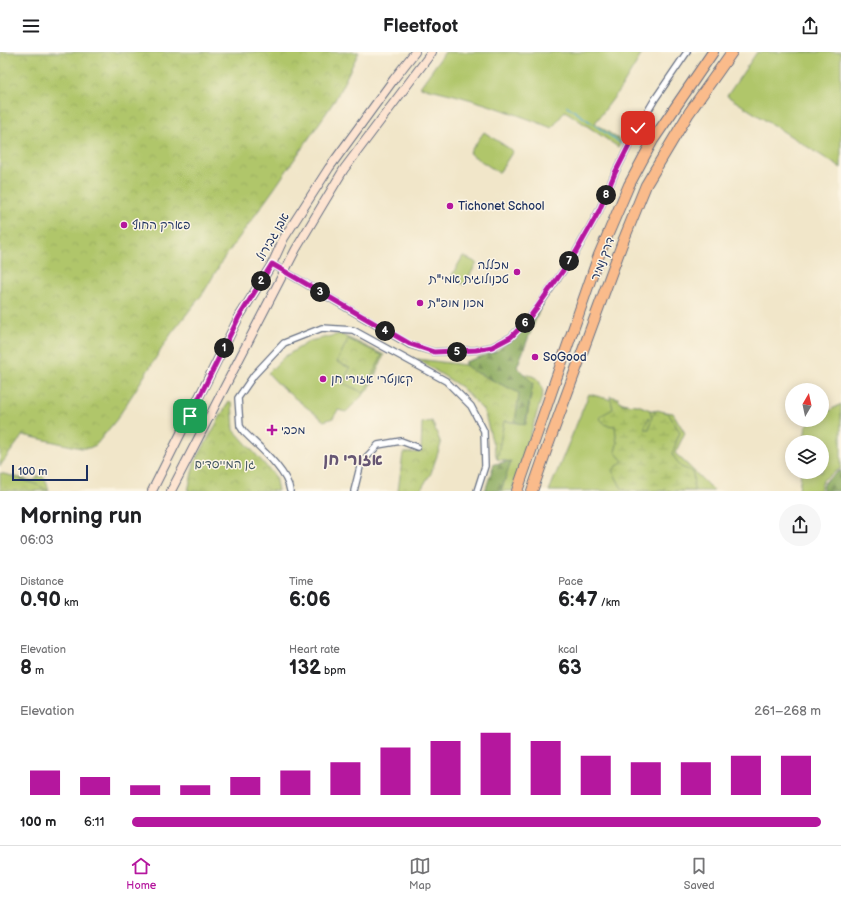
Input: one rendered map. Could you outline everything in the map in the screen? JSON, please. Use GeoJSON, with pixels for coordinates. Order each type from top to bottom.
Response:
{"type":"FeatureCollection","features":[{"type":"Feature","properties":{"kind":"highway","name":"דרך נמיר"},"geometry":{"type":"LineString","coordinates":[[517,491],[599,255],[629,184],[653,140],[713,52]]}},
{"type":"Feature","properties":{"kind":"highway","name":"דרך נמיר"},"geometry":{"type":"LineString","coordinates":[[532,491],[614,266],[646,185],[690,113],[732,52]]}},
{"type":"Feature","properties":{"kind":"street","name":"אבן גבירול"},"geometry":{"type":"LineString","coordinates":[[152,491],[239,317],[272,264],[284,238],[329,168],[415,52]]}},
{"type":"Feature","properties":{"kind":"street"},"geometry":{"type":"LineString","coordinates":[[171,491],[296,249],[344,168],[432,52]]}},
{"type":"Feature","properties":{"kind":"street"},"geometry":{"type":"LineString","coordinates":[[272,264],[410,344],[434,352],[476,350],[492,347],[511,337],[526,322],[576,252],[599,211],[615,173],[638,128],[655,99],[687,52]]}},
{"type":"Feature","properties":{"kind":"street"},"geometry":{"type":"LineString","coordinates":[[290,490],[277,465],[244,432],[240,426],[238,398],[254,375],[284,343],[322,328],[328,328],[353,330],[446,381],[471,406],[484,431],[486,466],[477,491]]}},
{"type":"Feature","properties":{"kind":"street"},"geometry":{"type":"LineString","coordinates":[[354,491],[361,463],[378,445],[401,442],[417,447]]}},
{"type":"Feature","properties":{"kind":"green space","name":"פארק החוף"},"geometry":{"type":"Polygon","coordinates":[[[0,52],[359,52],[335,100],[222,261],[204,292],[171,334],[117,419],[96,445],[89,448],[81,448],[23,435],[0,466],[0,52]]]}},
{"type":"Feature","properties":{"kind":"green space"},"geometry":{"type":"Polygon","coordinates":[[[445,52],[643,52],[621,88],[595,123],[621,141],[618,147],[565,111],[552,128],[487,104],[420,87],[445,52]]]}},
{"type":"Feature","properties":{"kind":"green space"},"geometry":{"type":"Polygon","coordinates":[[[757,52],[841,52],[841,168],[727,96],[757,52]]]}},
{"type":"Feature","properties":{"kind":"green space"},"geometry":{"type":"Polygon","coordinates":[[[484,132],[513,151],[499,173],[469,153],[484,132]]]}},
{"type":"Feature","properties":{"kind":"green space"},"geometry":{"type":"Polygon","coordinates":[[[463,256],[477,263],[464,285],[451,277],[463,256]]]}},
{"type":"Feature","properties":{"kind":"green space"},"geometry":{"type":"Polygon","coordinates":[[[540,308],[517,367],[533,383],[525,425],[515,422],[519,393],[473,371],[465,365],[465,362],[497,351],[525,328],[540,308]]]}},
{"type":"Feature","properties":{"kind":"green space","name":"קאנטרי אזורי חן"},"geometry":{"type":"Polygon","coordinates":[[[340,334],[384,355],[369,389],[346,412],[338,410],[333,418],[324,421],[274,380],[268,373],[284,357],[310,341],[340,334]]]}},
{"type":"Feature","properties":{"kind":"green space"},"geometry":{"type":"Polygon","coordinates":[[[348,339],[382,355],[364,393],[343,383],[350,368],[337,362],[348,339]]]}},
{"type":"Feature","properties":{"kind":"green space"},"geometry":{"type":"Polygon","coordinates":[[[417,359],[465,365],[473,371],[519,393],[515,422],[504,421],[497,459],[484,411],[461,387],[417,359]]]}},
{"type":"Feature","properties":{"kind":"green space"},"geometry":{"type":"Polygon","coordinates":[[[522,373],[537,378],[543,393],[512,491],[501,491],[511,462],[497,459],[504,421],[526,424],[533,383],[522,373]]]}},
{"type":"Feature","properties":{"kind":"green space"},"geometry":{"type":"Polygon","coordinates":[[[589,394],[650,410],[673,413],[685,433],[675,453],[714,491],[549,491],[589,394]]]}},
{"type":"Feature","properties":{"kind":"green space"},"geometry":{"type":"Polygon","coordinates":[[[610,396],[618,398],[622,404],[638,405],[650,410],[651,415],[644,429],[649,429],[652,416],[657,410],[668,413],[680,432],[672,454],[681,467],[693,472],[694,491],[626,491],[621,487],[612,470],[623,461],[615,452],[617,444],[615,426],[606,425],[599,418],[613,409],[610,396]]]}},
{"type":"Feature","properties":{"kind":"green space","name":"גן המייסדים"},"geometry":{"type":"Polygon","coordinates":[[[229,401],[232,403],[234,430],[275,476],[278,491],[188,491],[194,464],[229,401]]]}},
{"type":"Feature","properties":{"kind":"green space"},"geometry":{"type":"Polygon","coordinates":[[[841,404],[841,468],[829,476],[829,435],[805,435],[806,427],[829,427],[829,411],[841,404]]]}},
{"type":"Feature","properties":{"kind":"green space"},"geometry":{"type":"Polygon","coordinates":[[[432,421],[441,444],[431,473],[420,491],[398,491],[403,453],[421,452],[422,423],[432,421]]]}},
{"type":"Feature","properties":{"kind":"green space"},"geometry":{"type":"Polygon","coordinates":[[[511,461],[501,491],[485,491],[494,464],[511,461]]]}},
{"type":"Feature","properties":{"kind":"green space"},"geometry":{"type":"Polygon","coordinates":[[[841,470],[841,491],[822,491],[825,481],[841,470]]]}},
{"type":"Feature","properties":{"kind":"green space"},"geometry":{"type":"Polygon","coordinates":[[[0,473],[20,478],[49,491],[0,491],[0,473]]]}},
{"type":"Feature","properties":{"kind":"green space"},"geometry":{"type":"Polygon","coordinates":[[[38,476],[44,477],[49,491],[20,479],[30,481],[35,480],[38,476]]]}},
{"type":"Feature","properties":{"kind":"green space"},"geometry":{"type":"Polygon","coordinates":[[[800,479],[824,479],[820,491],[799,491],[800,479]]]}},
{"type":"Feature","properties":{"kind":"waterway"},"geometry":{"type":"LineString","coordinates":[[567,106],[622,144]]}},
{"type":"Feature","properties":{"kind":"place","name":"Tichonet School"},"geometry":{"type":"Point","coordinates":[450,206]}},
{"type":"Feature","properties":{"kind":"place","name":"פארק החוף"},"geometry":{"type":"Point","coordinates":[124,225]}},
{"type":"Feature","properties":{"kind":"place","name":"מכללה טכנולוגית אמי\"ת"},"geometry":{"type":"Point","coordinates":[517,272]}},
{"type":"Feature","properties":{"kind":"place","name":"מכון מופ\"ת"},"geometry":{"type":"Point","coordinates":[420,303]}},
{"type":"Feature","properties":{"kind":"place","name":"SoGood"},"geometry":{"type":"Point","coordinates":[535,357]}},
{"type":"Feature","properties":{"kind":"place","name":"קאנטרי אזורי חן"},"geometry":{"type":"Point","coordinates":[323,379]}},
{"type":"Feature","properties":{"kind":"place","name":"מכבי"},"geometry":{"type":"Point","coordinates":[272,430]}},
{"type":"Feature","properties":{"kind":"district","name":"אזורי חן"},"geometry":{"type":"Point","coordinates":[353,460]}},
{"type":"Feature","properties":{"kind":"route"},"geometry":{"type":"LineString","coordinates":[[190,416],[239,317],[272,264],[376,326],[410,344],[434,352],[476,350],[492,347],[511,337],[526,322],[576,252],[599,211],[615,173],[638,128]]}}]}
